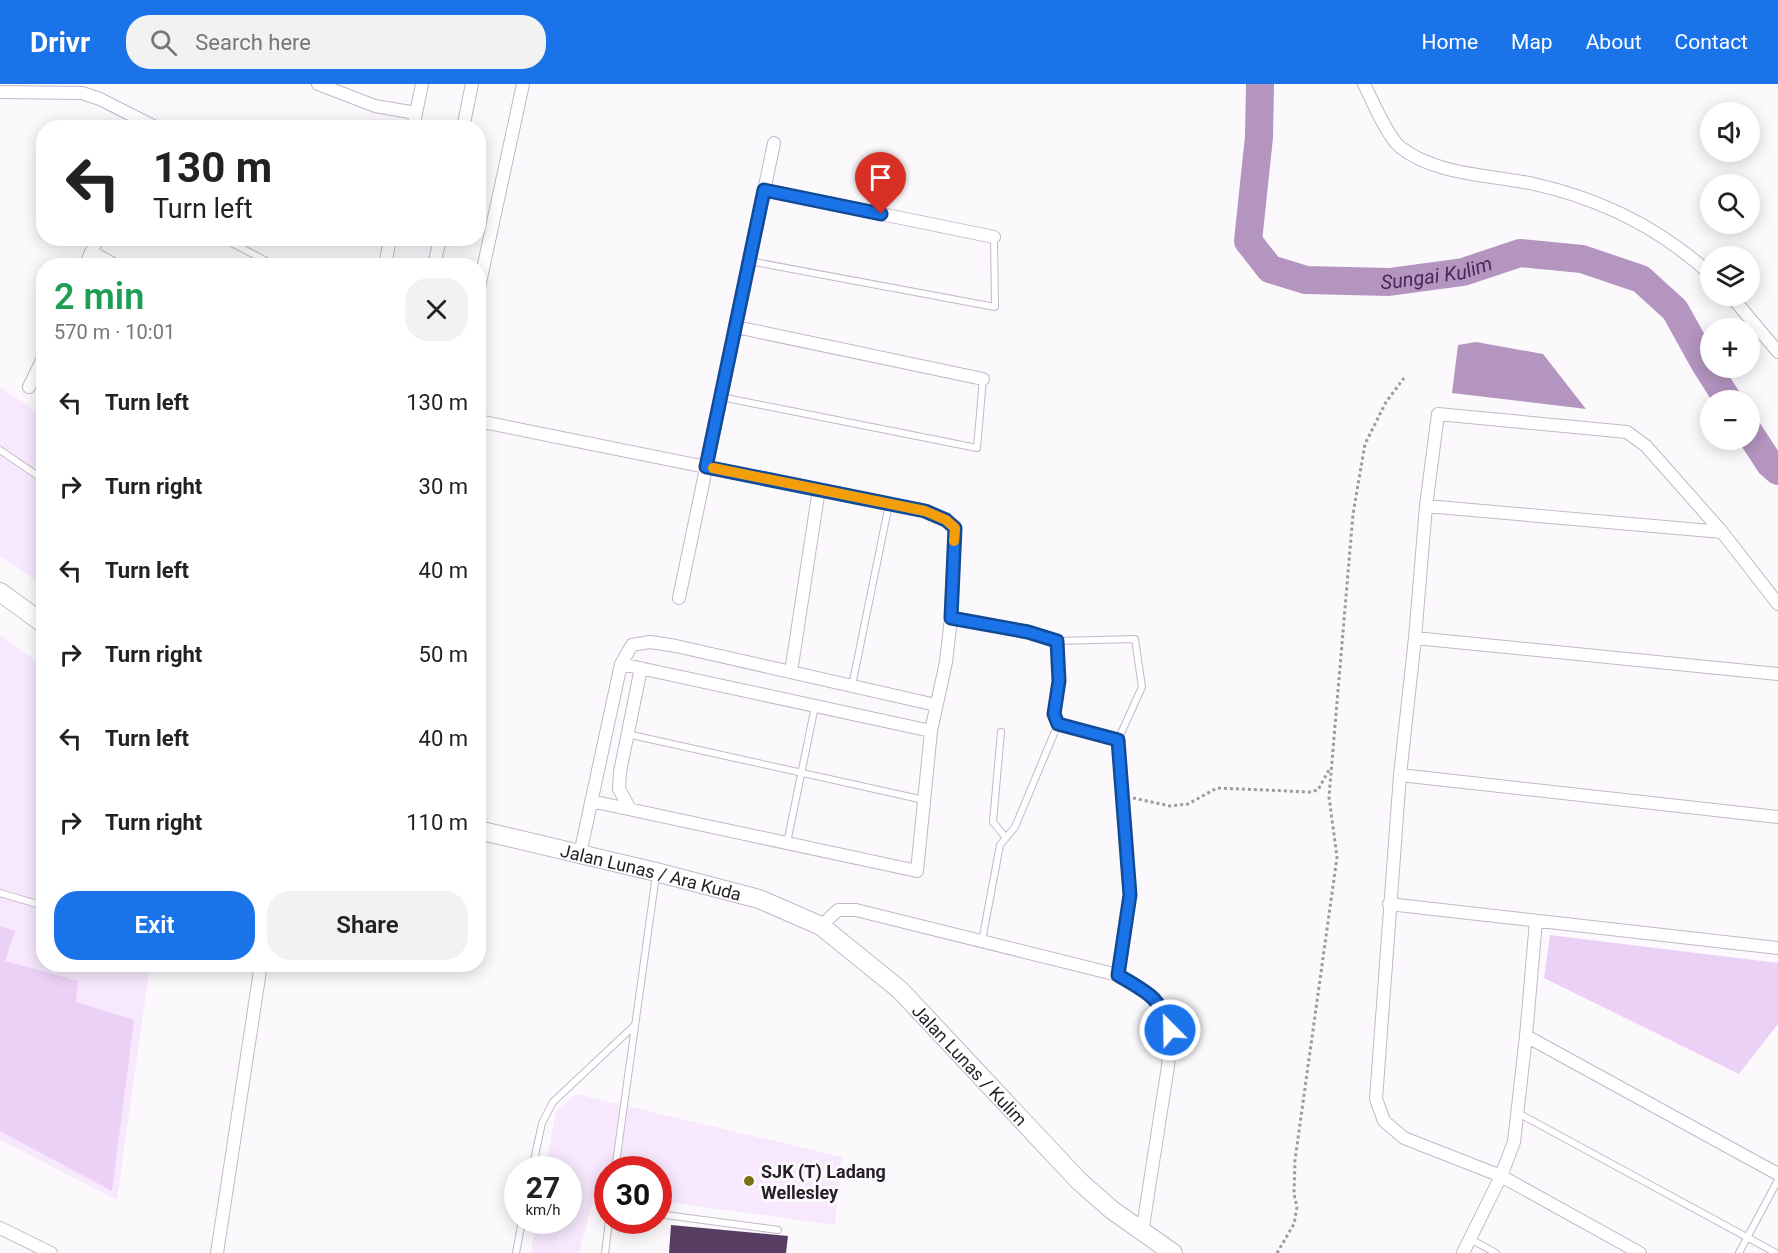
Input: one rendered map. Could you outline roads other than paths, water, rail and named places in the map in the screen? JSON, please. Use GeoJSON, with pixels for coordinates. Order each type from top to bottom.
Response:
{"type":"FeatureCollection","features":[{"type":"Feature","properties":{"kind":"main road"},"geometry":{"type":"LineString","coordinates":[[0,592],[36,618]]}},
{"type":"Feature","properties":{"kind":"main road","name":"Jalan Lunas / Ara Kuda"},"geometry":{"type":"LineString","coordinates":[[486,832],[657,872],[759,899],[821,926]]}},
{"type":"Feature","properties":{"kind":"main road","name":"Jalan Lunas / Kulim"},"geometry":{"type":"LineString","coordinates":[[821,926],[900,990],[1079,1181],[1142,1233],[1173,1253]]}},
{"type":"Feature","properties":{"kind":"street"},"geometry":{"type":"LineString","coordinates":[[318,84],[375,106],[416,113]]}},
{"type":"Feature","properties":{"kind":"street"},"geometry":{"type":"LineString","coordinates":[[415,120],[422,84]]}},
{"type":"Feature","properties":{"kind":"street"},"geometry":{"type":"LineString","coordinates":[[465,120],[472,84]]}},
{"type":"Feature","properties":{"kind":"street"},"geometry":{"type":"LineString","coordinates":[[485,258],[523,84]]}},
{"type":"Feature","properties":{"kind":"street"},"geometry":{"type":"LineString","coordinates":[[1364,84],[1379,116],[1397,145],[1420,160],[1441,168],[1536,185],[1611,208],[1668,240],[1700,265]]}},
{"type":"Feature","properties":{"kind":"street"},"geometry":{"type":"LineString","coordinates":[[0,92],[81,93],[100,99],[140,120]]}},
{"type":"Feature","properties":{"kind":"street"},"geometry":{"type":"LineString","coordinates":[[679,598],[774,143]]}},
{"type":"Feature","properties":{"kind":"street"},"geometry":{"type":"LineString","coordinates":[[764,190],[994,237]]}},
{"type":"Feature","properties":{"kind":"street"},"geometry":{"type":"LineString","coordinates":[[88,258],[94,246]]}},
{"type":"Feature","properties":{"kind":"street"},"geometry":{"type":"LineString","coordinates":[[91,252],[102,258]]}},
{"type":"Feature","properties":{"kind":"street"},"geometry":{"type":"LineString","coordinates":[[1739,306],[1778,352]]}},
{"type":"Feature","properties":{"kind":"street"},"geometry":{"type":"LineString","coordinates":[[736,327],[983,379]]}},
{"type":"Feature","properties":{"kind":"street"},"geometry":{"type":"LineString","coordinates":[[29,387],[36,373]]}},
{"type":"Feature","properties":{"kind":"street"},"geometry":{"type":"LineString","coordinates":[[1641,1253],[1501,1176],[1404,1138],[1384,1121],[1376,1099],[1400,775],[1426,506],[1438,414],[1627,432],[1646,446],[1722,532],[1778,604]]}},
{"type":"Feature","properties":{"kind":"street"},"geometry":{"type":"LineString","coordinates":[[486,423],[925,511],[946,520],[955,528],[951,618],[946,662],[931,731],[917,871],[591,801]]}},
{"type":"Feature","properties":{"kind":"street"},"geometry":{"type":"LineString","coordinates":[[791,672],[819,489]]}},
{"type":"Feature","properties":{"kind":"street"},"geometry":{"type":"LineString","coordinates":[[1426,506],[1722,532]]}},
{"type":"Feature","properties":{"kind":"street"},"geometry":{"type":"LineString","coordinates":[[1415,638],[1778,674]]}},
{"type":"Feature","properties":{"kind":"street"},"geometry":{"type":"LineString","coordinates":[[580,854],[621,664],[632,645],[650,642],[936,705]]}},
{"type":"Feature","properties":{"kind":"street"},"geometry":{"type":"LineString","coordinates":[[621,664],[931,731]]}},
{"type":"Feature","properties":{"kind":"street"},"geometry":{"type":"LineString","coordinates":[[630,809],[619,789],[620,772],[641,668]]}},
{"type":"Feature","properties":{"kind":"street"},"geometry":{"type":"LineString","coordinates":[[1400,775],[1778,817]]}},
{"type":"Feature","properties":{"kind":"street"},"geometry":{"type":"LineString","coordinates":[[1389,904],[1778,948]]}},
{"type":"Feature","properties":{"kind":"street"},"geometry":{"type":"LineString","coordinates":[[821,926],[838,910],[856,910],[1118,975],[1152,996],[1162,1008],[1170,1030],[1168,1066],[1142,1233]]}},
{"type":"Feature","properties":{"kind":"street"},"geometry":{"type":"LineString","coordinates":[[1463,1253],[1501,1176],[1514,1142],[1536,921]]}},
{"type":"Feature","properties":{"kind":"street"},"geometry":{"type":"LineString","coordinates":[[217,1253],[260,972]]}},
{"type":"Feature","properties":{"kind":"street"},"geometry":{"type":"LineString","coordinates":[[1526,1036],[1778,1174]]}},
{"type":"Feature","properties":{"kind":"street"},"geometry":{"type":"LineString","coordinates":[[0,1228],[51,1253]]}},
{"type":"Feature","properties":{"kind":"lane"},"geometry":{"type":"LineString","coordinates":[[749,261],[995,307],[994,237]]}},
{"type":"Feature","properties":{"kind":"lane"},"geometry":{"type":"LineString","coordinates":[[237,246],[261,258]]}},
{"type":"Feature","properties":{"kind":"lane"},"geometry":{"type":"LineString","coordinates":[[721,397],[976,448],[983,379]]}},
{"type":"Feature","properties":{"kind":"lane"},"geometry":{"type":"LineString","coordinates":[[0,450],[36,475]]}},
{"type":"Feature","properties":{"kind":"lane"},"geometry":{"type":"LineString","coordinates":[[852,686],[889,504]]}},
{"type":"Feature","properties":{"kind":"lane"},"geometry":{"type":"LineString","coordinates":[[951,618],[1028,632],[1057,641],[1135,639],[1142,687],[1118,740],[1130,895],[1118,975]]}},
{"type":"Feature","properties":{"kind":"lane"},"geometry":{"type":"LineString","coordinates":[[982,941],[1000,845],[1015,827],[1058,724],[1054,714],[1059,681],[1057,641]]}},
{"type":"Feature","properties":{"kind":"lane"},"geometry":{"type":"LineString","coordinates":[[787,843],[815,706]]}},
{"type":"Feature","properties":{"kind":"lane"},"geometry":{"type":"LineString","coordinates":[[1058,724],[1118,740]]}},
{"type":"Feature","properties":{"kind":"lane"},"geometry":{"type":"LineString","coordinates":[[1001,732],[993,822],[1006,838]]}},
{"type":"Feature","properties":{"kind":"lane"},"geometry":{"type":"LineString","coordinates":[[627,734],[924,800]]}},
{"type":"Feature","properties":{"kind":"lane"},"geometry":{"type":"LineString","coordinates":[[617,1156],[657,872]]}},
{"type":"Feature","properties":{"kind":"lane"},"geometry":{"type":"LineString","coordinates":[[0,893],[36,904]]}},
{"type":"Feature","properties":{"kind":"lane"},"geometry":{"type":"LineString","coordinates":[[535,1156],[542,1123],[553,1102],[635,1024]]}},
{"type":"Feature","properties":{"kind":"lane"},"geometry":{"type":"LineString","coordinates":[[1517,1113],[1776,1253]]}},
{"type":"Feature","properties":{"kind":"lane"},"geometry":{"type":"LineString","coordinates":[[1739,1253],[1778,1180]]}},
{"type":"Feature","properties":{"kind":"lane"},"geometry":{"type":"LineString","coordinates":[[672,1216],[778,1230]]}},
{"type":"Feature","properties":{"kind":"lane"},"geometry":{"type":"LineString","coordinates":[[516,1253],[520,1234]]}},
{"type":"Feature","properties":{"kind":"lane"},"geometry":{"type":"LineString","coordinates":[[605,1253],[607,1234]]}},
{"type":"Feature","properties":{"kind":"lane"},"geometry":{"type":"LineString","coordinates":[[1470,1239],[1496,1253]]}},
{"type":"Feature","properties":{"kind":"waterway","name":"Sungai Kulim"},"geometry":{"type":"LineString","coordinates":[[1260,84],[1259,137],[1248,241],[1270,269],[1306,280],[1389,282],[1463,272],[1520,253],[1582,259],[1641,279],[1675,310],[1722,390]]}},
{"type":"Feature","properties":{"kind":"waterway","name":"Sungai Kulim"},"geometry":{"type":"LineString","coordinates":[[1760,449],[1770,464],[1778,471]]}},
{"type":"Feature","properties":{"kind":"place","name":"SJK (T) Ladang Wellesley"},"geometry":{"type":"Point","coordinates":[749,1181]}}]}
